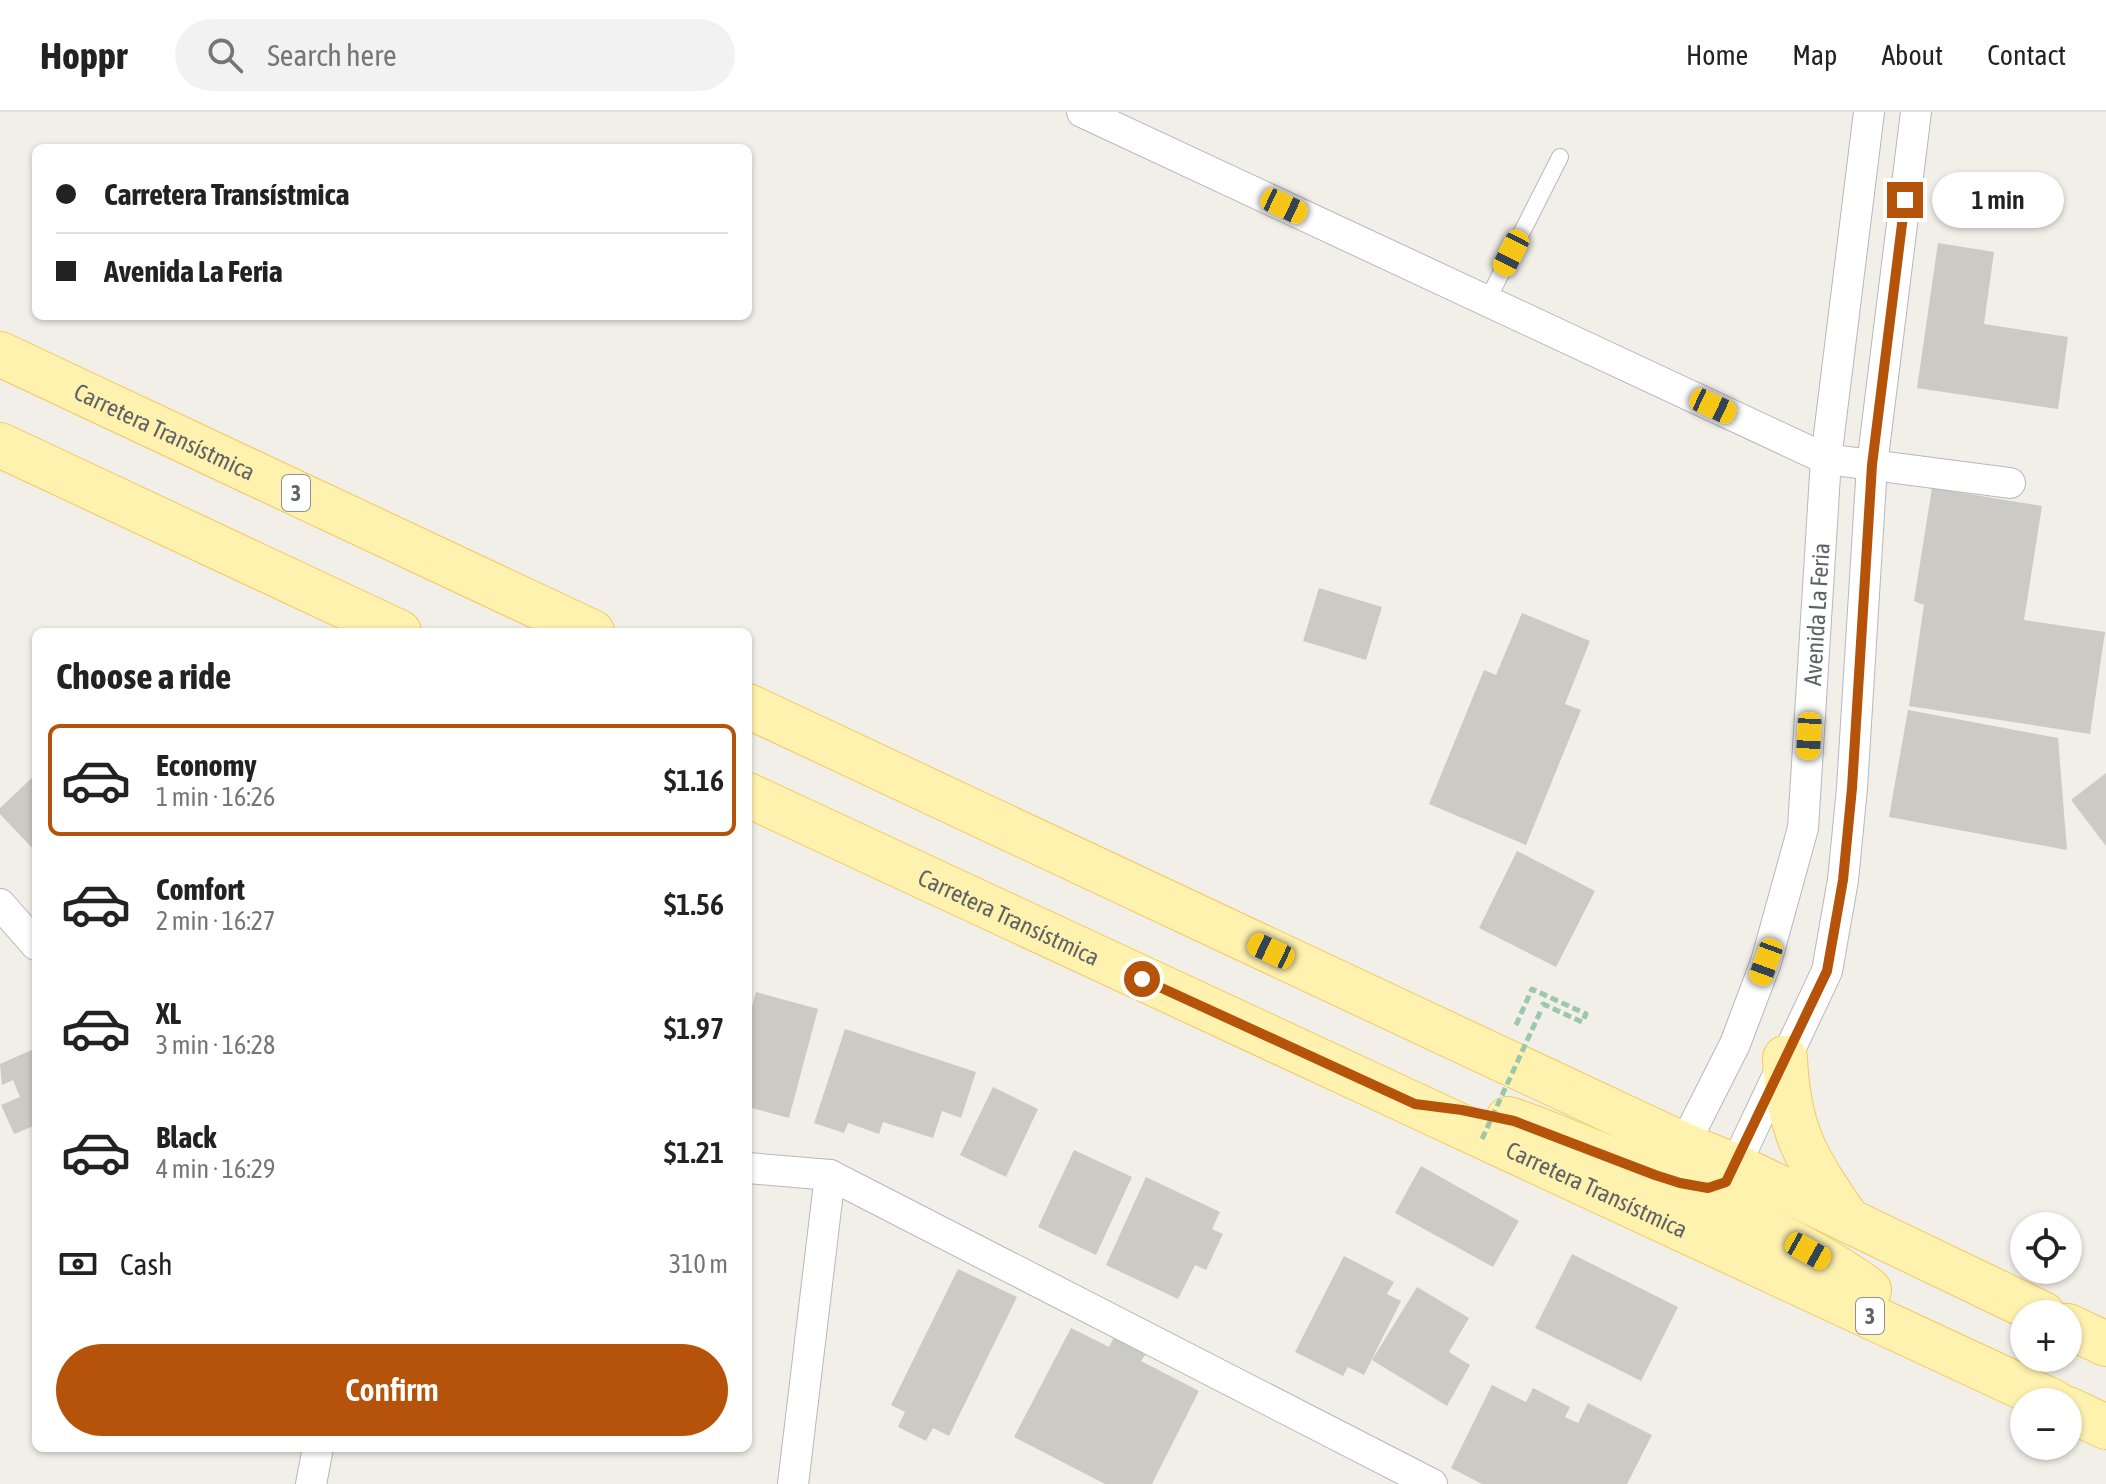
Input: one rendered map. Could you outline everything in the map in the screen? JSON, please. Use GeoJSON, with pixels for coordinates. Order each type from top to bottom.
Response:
{"type":"FeatureCollection","features":[{"type":"Feature","properties":{"kind":"main road","name":"Carretera Transístmica"},"geometry":{"type":"LineString","coordinates":[[0,354],[583,628]]}},
{"type":"Feature","properties":{"kind":"main road"},"geometry":{"type":"LineString","coordinates":[[0,445],[390,628]]}},
{"type":"Feature","properties":{"kind":"main road"},"geometry":{"type":"LineString","coordinates":[[752,708],[1684,1145],[1735,1166],[2013,1300]]}},
{"type":"Feature","properties":{"kind":"main road","name":"Carretera Transístmica"},"geometry":{"type":"LineString","coordinates":[[752,797],[2024,1388]]}},
{"type":"Feature","properties":{"kind":"main road"},"geometry":{"type":"LineString","coordinates":[[1785,1058],[1788,1099],[1800,1142],[1807,1159],[1849,1222]]}},
{"type":"Feature","properties":{"kind":"main road"},"geometry":{"type":"LineString","coordinates":[[1415,1104],[1514,1121],[1655,1175],[1697,1187],[1721,1185],[1735,1166]]}},
{"type":"Feature","properties":{"kind":"main road"},"geometry":{"type":"LineString","coordinates":[[1684,1145],[1681,1165],[1697,1187],[1730,1210],[1852,1278],[1921,1340]]}},
{"type":"Feature","properties":{"kind":"main road"},"geometry":{"type":"LineString","coordinates":[[2082,1333],[2106,1344]]}},
{"type":"Feature","properties":{"kind":"main road"},"geometry":{"type":"LineString","coordinates":[[2082,1416],[2106,1427]]}},
{"type":"Feature","properties":{"kind":"street"},"geometry":{"type":"LineString","coordinates":[[1082,112],[1826,459],[2010,483]]}},
{"type":"Feature","properties":{"kind":"street","name":"Avenida La Feria"},"geometry":{"type":"LineString","coordinates":[[1684,1145],[1735,1044],[1766,962],[1803,828],[1826,459],[1869,112]]}},
{"type":"Feature","properties":{"kind":"street","name":"Avenida La Feria"},"geometry":{"type":"LineString","coordinates":[[1735,1166],[1827,971],[1843,880],[1852,788],[1872,465],[1916,112]]}},
{"type":"Feature","properties":{"kind":"street"},"geometry":{"type":"LineString","coordinates":[[0,904],[32,940]]}},
{"type":"Feature","properties":{"kind":"street"},"geometry":{"type":"LineString","coordinates":[[752,1168],[830,1175],[1379,1471],[1432,1484]]}},
{"type":"Feature","properties":{"kind":"street"},"geometry":{"type":"LineString","coordinates":[[793,1484],[830,1175]]}},
{"type":"Feature","properties":{"kind":"street"},"geometry":{"type":"LineString","coordinates":[[311,1484],[317,1452]]}},
{"type":"Feature","properties":{"kind":"lane"},"geometry":{"type":"LineString","coordinates":[[1487,301],[1560,157]]}},
{"type":"Feature","properties":{"kind":"path"},"geometry":{"type":"LineString","coordinates":[[1482,1139],[1543,1004],[1582,1022],[1586,1014],[1532,989]]}},
{"type":"Feature","properties":{"kind":"building"},"geometry":{"type":"Polygon","coordinates":[[[1938,243],[1994,252],[1984,324],[2068,337],[2058,409],[1917,388],[1938,243]]]}},
{"type":"Feature","properties":{"kind":"building"},"geometry":{"type":"Polygon","coordinates":[[[1932,488],[2042,506],[2024,620],[2105,632],[2090,734],[1909,706],[1924,605],[1914,601],[1932,488]]]}},
{"type":"Feature","properties":{"kind":"building"},"geometry":{"type":"Polygon","coordinates":[[[1319,588],[1382,607],[1366,660],[1303,641],[1319,588]]]}},
{"type":"Feature","properties":{"kind":"building"},"geometry":{"type":"Polygon","coordinates":[[[1522,613],[1590,641],[1565,704],[1581,710],[1526,845],[1429,804],[1484,670],[1496,675],[1522,613]]]}},
{"type":"Feature","properties":{"kind":"building"},"geometry":{"type":"Polygon","coordinates":[[[1908,710],[2058,738],[2067,850],[1889,817],[1908,710]]]}},
{"type":"Feature","properties":{"kind":"building"},"geometry":{"type":"Polygon","coordinates":[[[2106,773],[2106,846],[2071,800],[2106,773]]]}},
{"type":"Feature","properties":{"kind":"building"},"geometry":{"type":"Polygon","coordinates":[[[32,778],[32,848],[0,814],[0,808],[32,778]]]}},
{"type":"Feature","properties":{"kind":"building"},"geometry":{"type":"Polygon","coordinates":[[[1517,851],[1595,891],[1556,967],[1479,928],[1517,851]]]}},
{"type":"Feature","properties":{"kind":"building"},"geometry":{"type":"Polygon","coordinates":[[[756,992],[818,1009],[789,1118],[752,1108],[752,1006],[756,992]]]}},
{"type":"Feature","properties":{"kind":"building"},"geometry":{"type":"Polygon","coordinates":[[[845,1029],[976,1072],[961,1118],[942,1111],[933,1138],[883,1122],[879,1134],[848,1123],[844,1133],[814,1123],[845,1029]]]}},
{"type":"Feature","properties":{"kind":"building"},"geometry":{"type":"Polygon","coordinates":[[[32,1050],[32,1127],[14,1134],[1,1105],[20,1097],[13,1080],[2,1085],[0,1064],[32,1050]]]}},
{"type":"Feature","properties":{"kind":"building"},"geometry":{"type":"Polygon","coordinates":[[[993,1087],[1038,1109],[1006,1177],[960,1155],[993,1087]]]}},
{"type":"Feature","properties":{"kind":"building"},"geometry":{"type":"Polygon","coordinates":[[[1074,1150],[1132,1177],[1096,1255],[1038,1227],[1074,1150]]]}},
{"type":"Feature","properties":{"kind":"building"},"geometry":{"type":"Polygon","coordinates":[[[1421,1166],[1519,1221],[1493,1267],[1395,1213],[1421,1166]]]}},
{"type":"Feature","properties":{"kind":"building"},"geometry":{"type":"Polygon","coordinates":[[[1146,1177],[1220,1212],[1212,1229],[1223,1234],[1206,1270],[1195,1265],[1178,1299],[1106,1265],[1146,1177]]]}},
{"type":"Feature","properties":{"kind":"building"},"geometry":{"type":"Polygon","coordinates":[[[1572,1254],[1678,1307],[1641,1381],[1535,1328],[1572,1254]]]}},
{"type":"Feature","properties":{"kind":"building"},"geometry":{"type":"Polygon","coordinates":[[[1344,1256],[1394,1282],[1387,1294],[1401,1301],[1364,1375],[1348,1367],[1343,1376],[1295,1352],[1344,1256]]]}},
{"type":"Feature","properties":{"kind":"building"},"geometry":{"type":"Polygon","coordinates":[[[958,1269],[1017,1297],[949,1436],[933,1428],[926,1441],[898,1427],[905,1412],[891,1405],[958,1269]]]}},
{"type":"Feature","properties":{"kind":"building"},"geometry":{"type":"Polygon","coordinates":[[[1417,1287],[1469,1318],[1449,1352],[1470,1365],[1447,1406],[1372,1360],[1417,1287]]]}},
{"type":"Feature","properties":{"kind":"building"},"geometry":{"type":"Polygon","coordinates":[[[1071,1328],[1109,1347],[1117,1332],[1149,1349],[1141,1361],[1199,1391],[1152,1484],[1105,1484],[1014,1437],[1071,1328]]]}},
{"type":"Feature","properties":{"kind":"building"},"geometry":{"type":"Polygon","coordinates":[[[1492,1385],[1526,1402],[1533,1388],[1570,1407],[1565,1417],[1578,1423],[1588,1403],[1652,1435],[1627,1484],[1482,1484],[1451,1468],[1492,1385]]]}},
{"type":"Feature","properties":{"kind":"route"},"geometry":{"type":"LineString","coordinates":[[1142,979],[1415,1104],[1514,1121],[1680,1183],[1708,1188],[1726,1182],[1827,971],[1843,880],[1852,788],[1872,465],[1905,200]]}}]}
